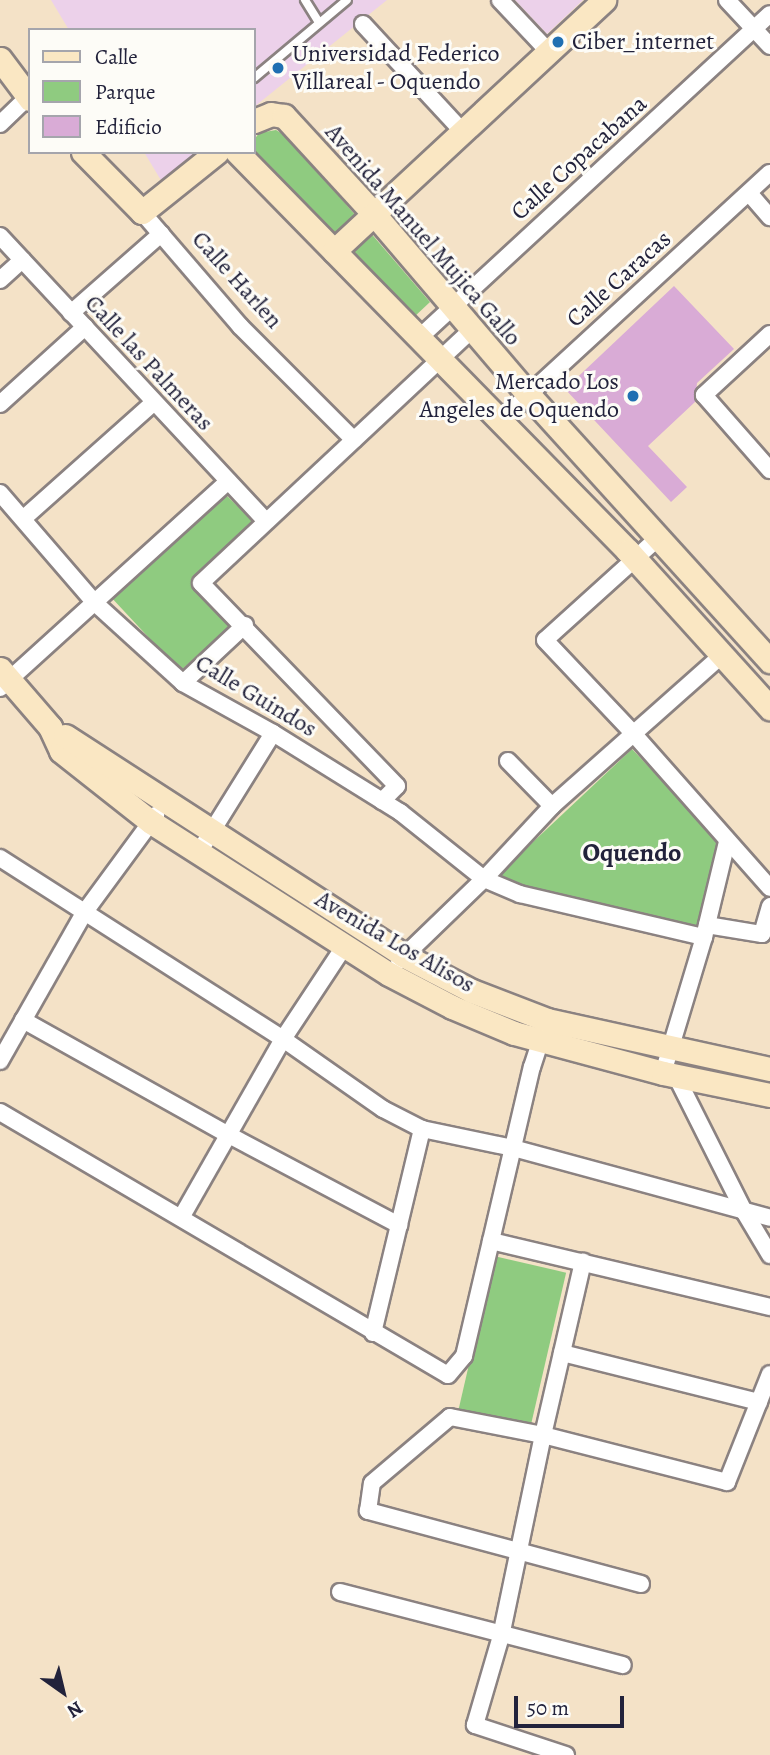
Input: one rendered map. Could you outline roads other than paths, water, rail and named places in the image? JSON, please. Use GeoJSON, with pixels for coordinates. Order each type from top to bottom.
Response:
{"type":"FeatureCollection","features":[{"type":"Feature","properties":{"kind":"street"},"geometry":{"type":"LineString","coordinates":[[500,0],[548,51]]}},
{"type":"Feature","properties":{"kind":"street"},"geometry":{"type":"LineString","coordinates":[[334,251],[604,0]]}},
{"type":"Feature","properties":{"kind":"street"},"geometry":{"type":"LineString","coordinates":[[727,0],[770,46]]}},
{"type":"Feature","properties":{"kind":"street","name":"Calle Copacabana"},"geometry":{"type":"LineString","coordinates":[[420,337],[451,305],[770,14]]}},
{"type":"Feature","properties":{"kind":"street"},"geometry":{"type":"LineString","coordinates":[[363,24],[462,131]]}},
{"type":"Feature","properties":{"kind":"street"},"geometry":{"type":"LineString","coordinates":[[0,59],[28,97]]}},
{"type":"Feature","properties":{"kind":"street"},"geometry":{"type":"LineString","coordinates":[[0,124],[28,99]]}},
{"type":"Feature","properties":{"kind":"street","name":"Avenida Manuel Mujica Gallo"},"geometry":{"type":"LineString","coordinates":[[256,120],[271,114],[284,116],[373,214],[527,393],[770,661]]}},
{"type":"Feature","properties":{"kind":"street","name":"Calle Harlen"},"geometry":{"type":"LineString","coordinates":[[85,154],[142,212],[240,326],[354,440]]}},
{"type":"Feature","properties":{"kind":"street"},"geometry":{"type":"LineString","coordinates":[[142,212],[214,154]]}},
{"type":"Feature","properties":{"kind":"street"},"geometry":{"type":"LineString","coordinates":[[239,154],[635,559],[770,708]]}},
{"type":"Feature","properties":{"kind":"street","name":"Calle Caracas"},"geometry":{"type":"LineString","coordinates":[[500,420],[770,173]]}},
{"type":"Feature","properties":{"kind":"street"},"geometry":{"type":"LineString","coordinates":[[748,193],[770,217]]}},
{"type":"Feature","properties":{"kind":"street"},"geometry":{"type":"LineString","coordinates":[[71,313],[161,234]]}},
{"type":"Feature","properties":{"kind":"street","name":"Calle las Palmeras"},"geometry":{"type":"LineString","coordinates":[[0,236],[265,520]]}},
{"type":"Feature","properties":{"kind":"street"},"geometry":{"type":"LineString","coordinates":[[0,280],[22,260]]}},
{"type":"Feature","properties":{"kind":"street"},"geometry":{"type":"LineString","coordinates":[[0,404],[85,327]]}},
{"type":"Feature","properties":{"kind":"street"},"geometry":{"type":"LineString","coordinates":[[382,801],[397,786],[245,625],[201,583],[265,520],[472,330]]}},
{"type":"Feature","properties":{"kind":"street"},"geometry":{"type":"LineString","coordinates":[[770,334],[704,395],[770,470]]}},
{"type":"Feature","properties":{"kind":"street"},"geometry":{"type":"LineString","coordinates":[[24,518],[155,402]]}},
{"type":"Feature","properties":{"kind":"street"},"geometry":{"type":"LineString","coordinates":[[3,679],[94,602],[228,481]]}},
{"type":"Feature","properties":{"kind":"street","name":"Calle Guindos"},"geometry":{"type":"LineString","coordinates":[[0,493],[94,602],[183,682],[273,733],[382,801],[484,879],[520,894],[705,931],[762,934],[770,906]]}},
{"type":"Feature","properties":{"kind":"street"},"geometry":{"type":"LineString","coordinates":[[658,538],[545,640],[632,732],[770,888]]}},
{"type":"Feature","properties":{"kind":"street"},"geometry":{"type":"LineString","coordinates":[[183,682],[245,625]]}},
{"type":"Feature","properties":{"kind":"street"},"geometry":{"type":"LineString","coordinates":[[389,974],[403,955],[484,879],[552,806],[632,732],[722,655]]}},
{"type":"Feature","properties":{"kind":"street","name":"Avenida Los Alisos"},"geometry":{"type":"LineString","coordinates":[[3,679],[50,727],[164,802],[403,955],[544,1031],[670,1048],[770,1069]]}},
{"type":"Feature","properties":{"kind":"street","name":"Avenida Los Alisos"},"geometry":{"type":"LineString","coordinates":[[50,727],[61,751],[151,822],[344,947],[452,1007],[544,1031],[669,1075],[770,1095]]}},
{"type":"Feature","properties":{"kind":"street"},"geometry":{"type":"LineString","coordinates":[[199,852],[273,733]]}},
{"type":"Feature","properties":{"kind":"street"},"geometry":{"type":"LineString","coordinates":[[508,761],[552,806]]}},
{"type":"Feature","properties":{"kind":"street"},"geometry":{"type":"LineString","coordinates":[[0,1061],[84,913],[164,802]]}},
{"type":"Feature","properties":{"kind":"street"},"geometry":{"type":"LineString","coordinates":[[727,842],[705,931],[670,1048],[669,1075],[770,1255]]}},
{"type":"Feature","properties":{"kind":"street"},"geometry":{"type":"LineString","coordinates":[[0,858],[283,1039],[383,1109],[422,1129],[513,1148],[770,1219]]}},
{"type":"Feature","properties":{"kind":"street"},"geometry":{"type":"LineString","coordinates":[[182,1216],[283,1039],[344,947]]}},
{"type":"Feature","properties":{"kind":"street"},"geometry":{"type":"LineString","coordinates":[[23,1020],[227,1134],[399,1225]]}},
{"type":"Feature","properties":{"kind":"street"},"geometry":{"type":"LineString","coordinates":[[0,1112],[182,1216],[447,1375],[464,1356],[513,1148],[544,1031]]}},
{"type":"Feature","properties":{"kind":"street"},"geometry":{"type":"LineString","coordinates":[[373,1333],[422,1129]]}},
{"type":"Feature","properties":{"kind":"street"},"geometry":{"type":"LineString","coordinates":[[491,1241],[770,1307]]}},
{"type":"Feature","properties":{"kind":"street"},"geometry":{"type":"LineString","coordinates":[[566,1755],[475,1725],[501,1636],[583,1262]]}},
{"type":"Feature","properties":{"kind":"street"},"geometry":{"type":"LineString","coordinates":[[562,1353],[759,1402]]}},
{"type":"Feature","properties":{"kind":"street"},"geometry":{"type":"LineString","coordinates":[[641,1584],[368,1511],[372,1483],[450,1417],[543,1435],[727,1482],[770,1374]]}},
{"type":"Feature","properties":{"kind":"street"},"geometry":{"type":"LineString","coordinates":[[340,1592],[501,1636],[623,1665]]}},
{"type":"Feature","properties":{"kind":"lane"},"geometry":{"type":"LineString","coordinates":[[305,0],[319,22]]}},
{"type":"Feature","properties":{"kind":"lane"},"geometry":{"type":"LineString","coordinates":[[256,76],[347,0]]}},
{"type":"Feature","properties":{"kind":"place","name":"Ciber_internet"},"geometry":{"type":"Point","coordinates":[558,42]}},
{"type":"Feature","properties":{"kind":"place","name":"Universidad Federico Villareal - Oquendo"},"geometry":{"type":"Point","coordinates":[278,68]}},
{"type":"Feature","properties":{"kind":"place","name":"Mercado Los Angeles de Oquendo"},"geometry":{"type":"Point","coordinates":[633,396]}},
{"type":"Feature","properties":{"kind":"district","name":"Oquendo"},"geometry":{"type":"Point","coordinates":[632,853]}}]}
